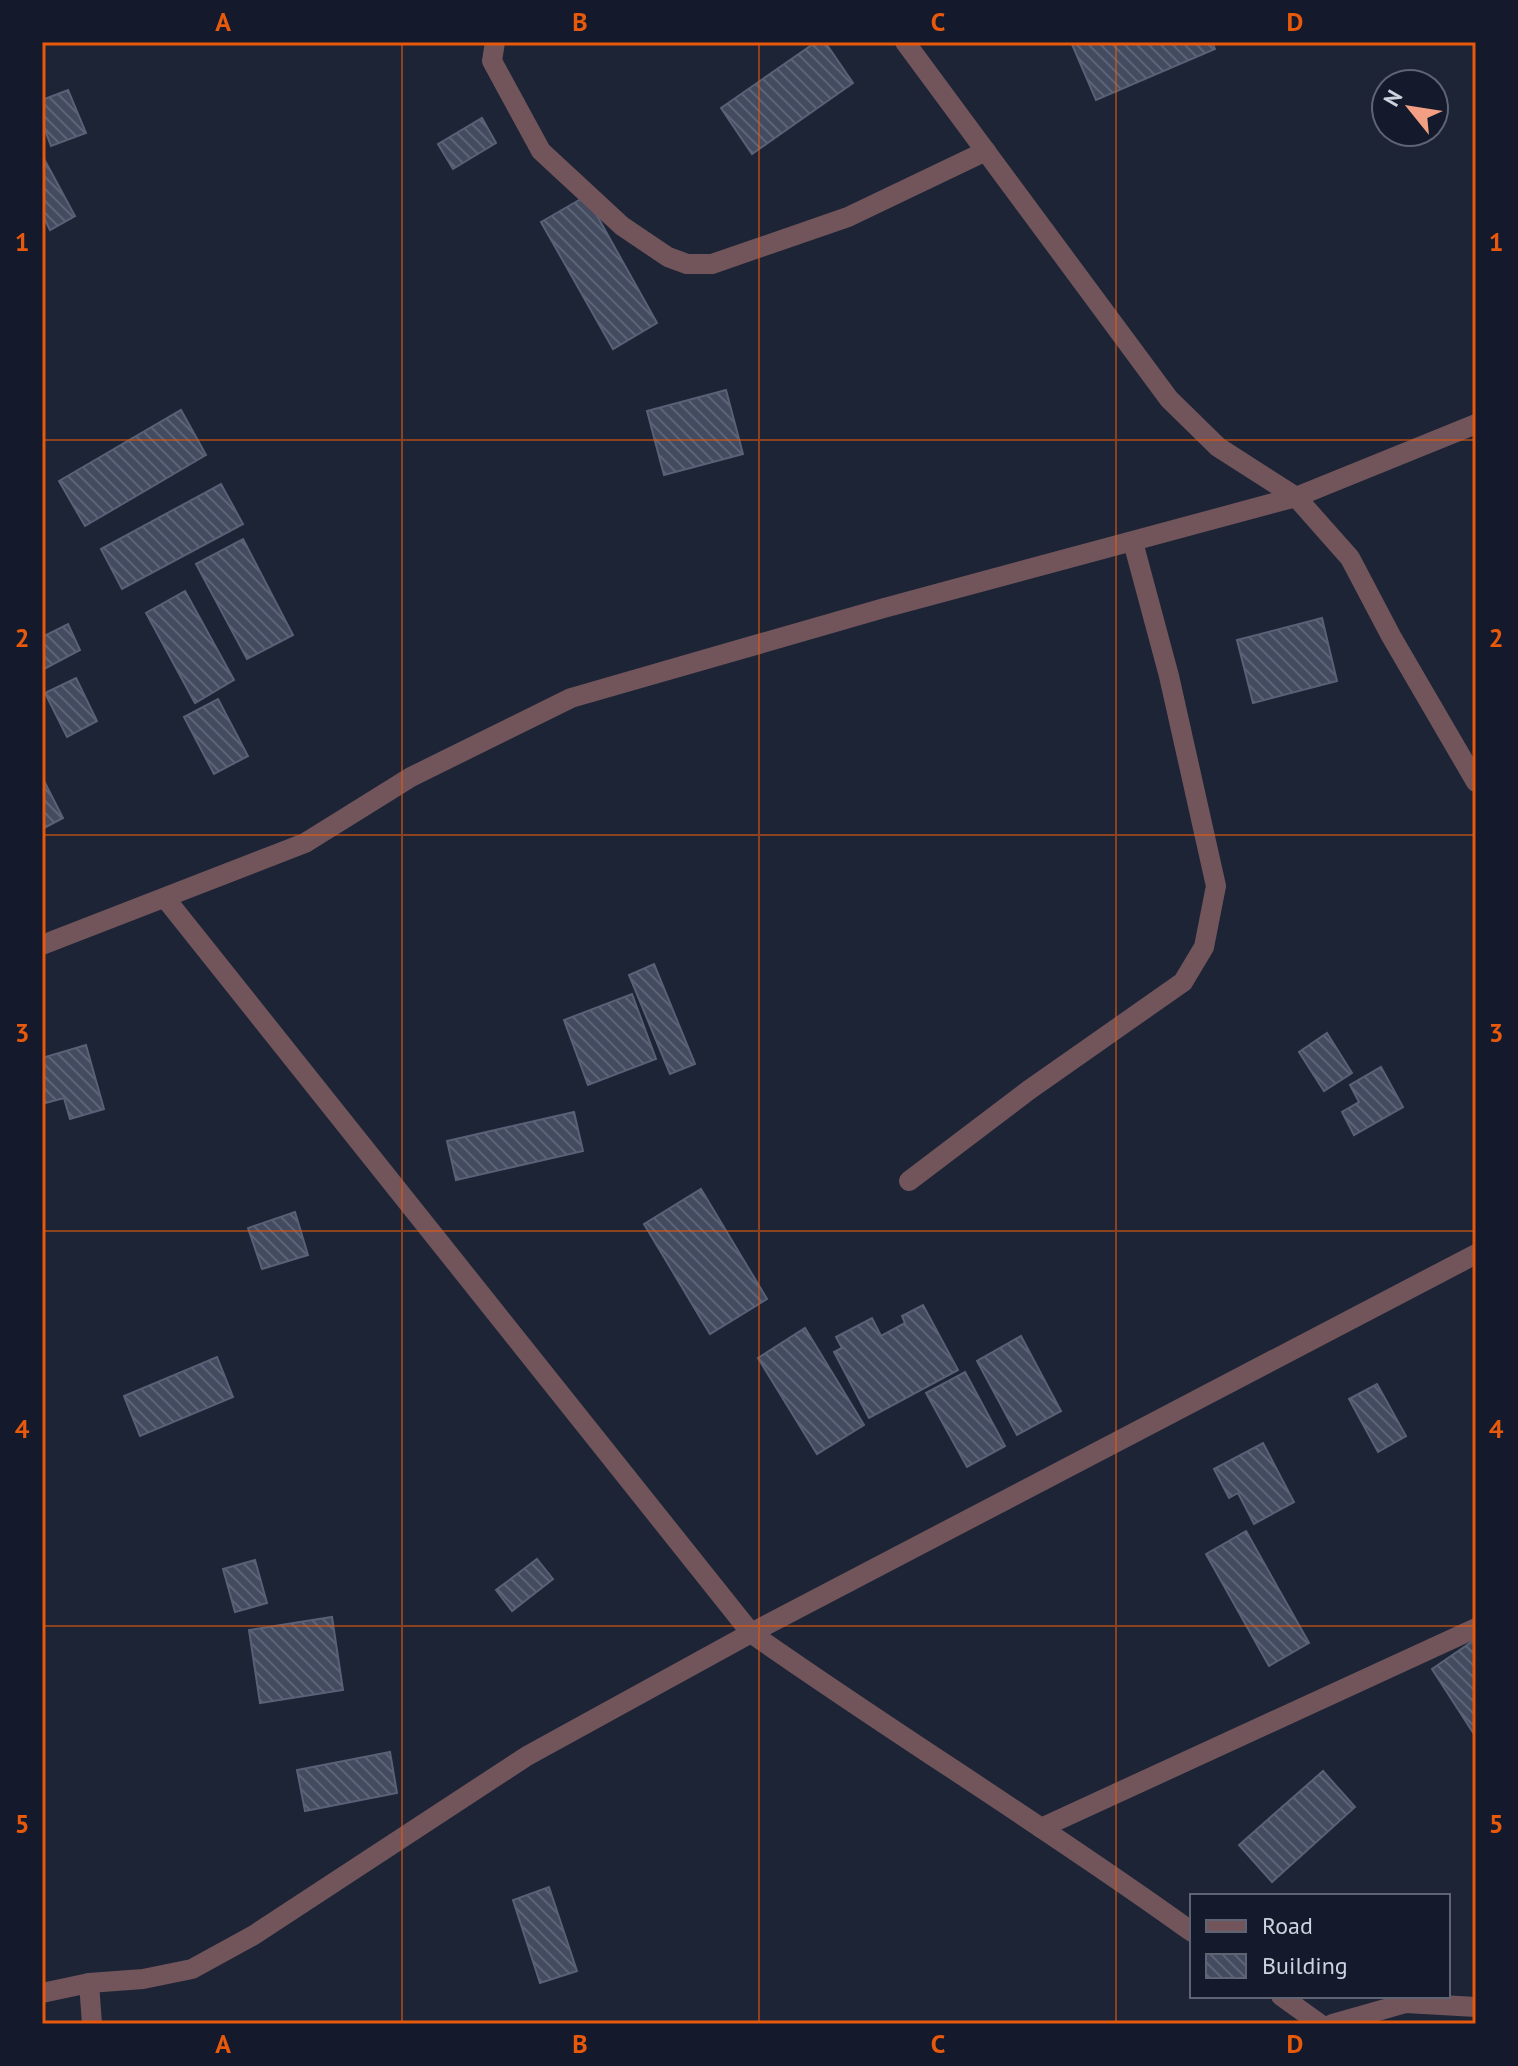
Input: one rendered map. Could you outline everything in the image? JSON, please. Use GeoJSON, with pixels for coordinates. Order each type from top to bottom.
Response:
{"type":"FeatureCollection","features":[{"type":"Feature","properties":{"kind":"street"},"geometry":{"type":"LineString","coordinates":[[495,42],[492,61],[541,151],[622,226],[668,257],[687,264],[712,264],[848,217],[986,151]]}},
{"type":"Feature","properties":{"kind":"street"},"geometry":{"type":"LineString","coordinates":[[905,42],[1169,399],[1218,447],[1296,497],[1350,558],[1391,636],[1476,782]]}},
{"type":"Feature","properties":{"kind":"street"},"geometry":{"type":"LineString","coordinates":[[42,945],[305,843],[411,777],[571,698],[884,608],[1296,497],[1476,424]]}},
{"type":"Feature","properties":{"kind":"street"},"geometry":{"type":"LineString","coordinates":[[909,1181],[1029,1090],[1183,982],[1204,947],[1216,886],[1169,676],[1133,542]]}},
{"type":"Feature","properties":{"kind":"street"},"geometry":{"type":"LineString","coordinates":[[165,898],[751,1633],[1190,1931]]}},
{"type":"Feature","properties":{"kind":"street"},"geometry":{"type":"LineString","coordinates":[[42,1993],[89,1983],[143,1979],[192,1969],[254,1935],[527,1756],[751,1633],[1476,1254]]}},
{"type":"Feature","properties":{"kind":"street"},"geometry":{"type":"LineString","coordinates":[[1041,1828],[1476,1628]]}},
{"type":"Feature","properties":{"kind":"street"},"geometry":{"type":"LineString","coordinates":[[89,1983],[92,2024]]}},
{"type":"Feature","properties":{"kind":"street"},"geometry":{"type":"LineString","coordinates":[[1284,1998],[1320,2024]]}},
{"type":"Feature","properties":{"kind":"street"},"geometry":{"type":"LineString","coordinates":[[1332,2024],[1406,2003],[1476,2007]]}},
{"type":"Feature","properties":{"kind":"building"},"geometry":{"type":"Polygon","coordinates":[[[816,42],[825,42],[853,83],[752,154],[721,108],[816,42]]]}},
{"type":"Feature","properties":{"kind":"building"},"geometry":{"type":"Polygon","coordinates":[[[1071,42],[1212,42],[1215,49],[1096,100],[1071,42]]]}},
{"type":"Feature","properties":{"kind":"building"},"geometry":{"type":"Polygon","coordinates":[[[68,90],[86,133],[51,146],[42,122],[42,100],[68,90]]]}},
{"type":"Feature","properties":{"kind":"building"},"geometry":{"type":"Polygon","coordinates":[[[482,118],[496,143],[453,169],[438,144],[482,118]]]}},
{"type":"Feature","properties":{"kind":"building"},"geometry":{"type":"Polygon","coordinates":[[[43,157],[75,216],[50,230],[42,214],[43,157]]]}},
{"type":"Feature","properties":{"kind":"building"},"geometry":{"type":"Polygon","coordinates":[[[586,196],[657,323],[613,349],[541,222],[586,196]]]}},
{"type":"Feature","properties":{"kind":"building"},"geometry":{"type":"Polygon","coordinates":[[[726,390],[743,454],[664,475],[647,411],[726,390]]]}},
{"type":"Feature","properties":{"kind":"building"},"geometry":{"type":"Polygon","coordinates":[[[181,410],[206,455],[85,526],[59,481],[181,410]]]}},
{"type":"Feature","properties":{"kind":"building"},"geometry":{"type":"Polygon","coordinates":[[[221,484],[243,524],[122,589],[101,549],[221,484]]]}},
{"type":"Feature","properties":{"kind":"building"},"geometry":{"type":"Polygon","coordinates":[[[243,539],[293,635],[247,659],[196,564],[243,539]]]}},
{"type":"Feature","properties":{"kind":"building"},"geometry":{"type":"Polygon","coordinates":[[[185,591],[234,680],[195,703],[146,613],[185,591]]]}},
{"type":"Feature","properties":{"kind":"building"},"geometry":{"type":"Polygon","coordinates":[[[1322,618],[1337,681],[1253,703],[1237,640],[1322,618]]]}},
{"type":"Feature","properties":{"kind":"building"},"geometry":{"type":"Polygon","coordinates":[[[68,624],[80,650],[42,670],[42,637],[68,624]]]}},
{"type":"Feature","properties":{"kind":"building"},"geometry":{"type":"Polygon","coordinates":[[[76,678],[97,721],[67,737],[45,693],[76,678]]]}},
{"type":"Feature","properties":{"kind":"building"},"geometry":{"type":"Polygon","coordinates":[[[218,699],[248,756],[214,774],[184,717],[218,699]]]}},
{"type":"Feature","properties":{"kind":"building"},"geometry":{"type":"Polygon","coordinates":[[[42,777],[63,818],[42,829],[42,777]]]}},
{"type":"Feature","properties":{"kind":"building"},"geometry":{"type":"Polygon","coordinates":[[[654,964],[695,1064],[670,1074],[629,975],[654,964]]]}},
{"type":"Feature","properties":{"kind":"building"},"geometry":{"type":"Polygon","coordinates":[[[632,994],[656,1059],[588,1085],[564,1020],[632,994]]]}},
{"type":"Feature","properties":{"kind":"building"},"geometry":{"type":"Polygon","coordinates":[[[1327,1033],[1352,1073],[1324,1091],[1299,1052],[1327,1033]]]}},
{"type":"Feature","properties":{"kind":"building"},"geometry":{"type":"Polygon","coordinates":[[[86,1045],[104,1109],[70,1119],[64,1098],[42,1104],[42,1058],[86,1045]]]}},
{"type":"Feature","properties":{"kind":"building"},"geometry":{"type":"Polygon","coordinates":[[[1381,1067],[1403,1107],[1354,1135],[1342,1112],[1359,1102],[1350,1085],[1381,1067]]]}},
{"type":"Feature","properties":{"kind":"building"},"geometry":{"type":"Polygon","coordinates":[[[574,1112],[583,1151],[456,1180],[447,1141],[574,1112]]]}},
{"type":"Feature","properties":{"kind":"building"},"geometry":{"type":"Polygon","coordinates":[[[701,1189],[767,1299],[710,1334],[644,1224],[701,1189]]]}},
{"type":"Feature","properties":{"kind":"building"},"geometry":{"type":"Polygon","coordinates":[[[295,1212],[308,1255],[262,1269],[248,1228],[295,1212]]]}},
{"type":"Feature","properties":{"kind":"building"},"geometry":{"type":"Polygon","coordinates":[[[923,1305],[958,1370],[869,1418],[834,1352],[842,1348],[836,1337],[872,1318],[881,1336],[905,1323],[902,1316],[923,1305]]]}},
{"type":"Feature","properties":{"kind":"building"},"geometry":{"type":"Polygon","coordinates":[[[805,1328],[864,1425],[817,1454],[758,1358],[805,1328]]]}},
{"type":"Feature","properties":{"kind":"building"},"geometry":{"type":"Polygon","coordinates":[[[1021,1336],[1061,1411],[1017,1435],[977,1361],[1021,1336]]]}},
{"type":"Feature","properties":{"kind":"building"},"geometry":{"type":"Polygon","coordinates":[[[217,1357],[233,1397],[140,1436],[124,1396],[217,1357]]]}},
{"type":"Feature","properties":{"kind":"building"},"geometry":{"type":"Polygon","coordinates":[[[965,1372],[1005,1446],[967,1467],[926,1393],[965,1372]]]}},
{"type":"Feature","properties":{"kind":"building"},"geometry":{"type":"Polygon","coordinates":[[[1377,1384],[1406,1436],[1378,1452],[1349,1399],[1377,1384]]]}},
{"type":"Feature","properties":{"kind":"building"},"geometry":{"type":"Polygon","coordinates":[[[1263,1443],[1294,1502],[1254,1524],[1238,1493],[1229,1498],[1214,1469],[1263,1443]]]}},
{"type":"Feature","properties":{"kind":"building"},"geometry":{"type":"Polygon","coordinates":[[[1246,1531],[1309,1643],[1269,1666],[1206,1554],[1246,1531]]]}},
{"type":"Feature","properties":{"kind":"building"},"geometry":{"type":"Polygon","coordinates":[[[537,1559],[553,1579],[512,1611],[496,1590],[537,1559]]]}},
{"type":"Feature","properties":{"kind":"building"},"geometry":{"type":"Polygon","coordinates":[[[255,1560],[267,1603],[235,1612],[223,1569],[255,1560]]]}},
{"type":"Feature","properties":{"kind":"building"},"geometry":{"type":"Polygon","coordinates":[[[332,1617],[343,1690],[260,1703],[249,1630],[332,1617]]]}},
{"type":"Feature","properties":{"kind":"building"},"geometry":{"type":"Polygon","coordinates":[[[1476,1639],[1476,1737],[1432,1669],[1476,1639]]]}},
{"type":"Feature","properties":{"kind":"building"},"geometry":{"type":"Polygon","coordinates":[[[390,1752],[397,1793],[305,1811],[297,1770],[390,1752]]]}},
{"type":"Feature","properties":{"kind":"building"},"geometry":{"type":"Polygon","coordinates":[[[1323,1771],[1355,1807],[1272,1882],[1239,1845],[1323,1771]]]}},
{"type":"Feature","properties":{"kind":"building"},"geometry":{"type":"Polygon","coordinates":[[[549,1887],[577,1971],[540,1983],[513,1900],[549,1887]]]}}]}
